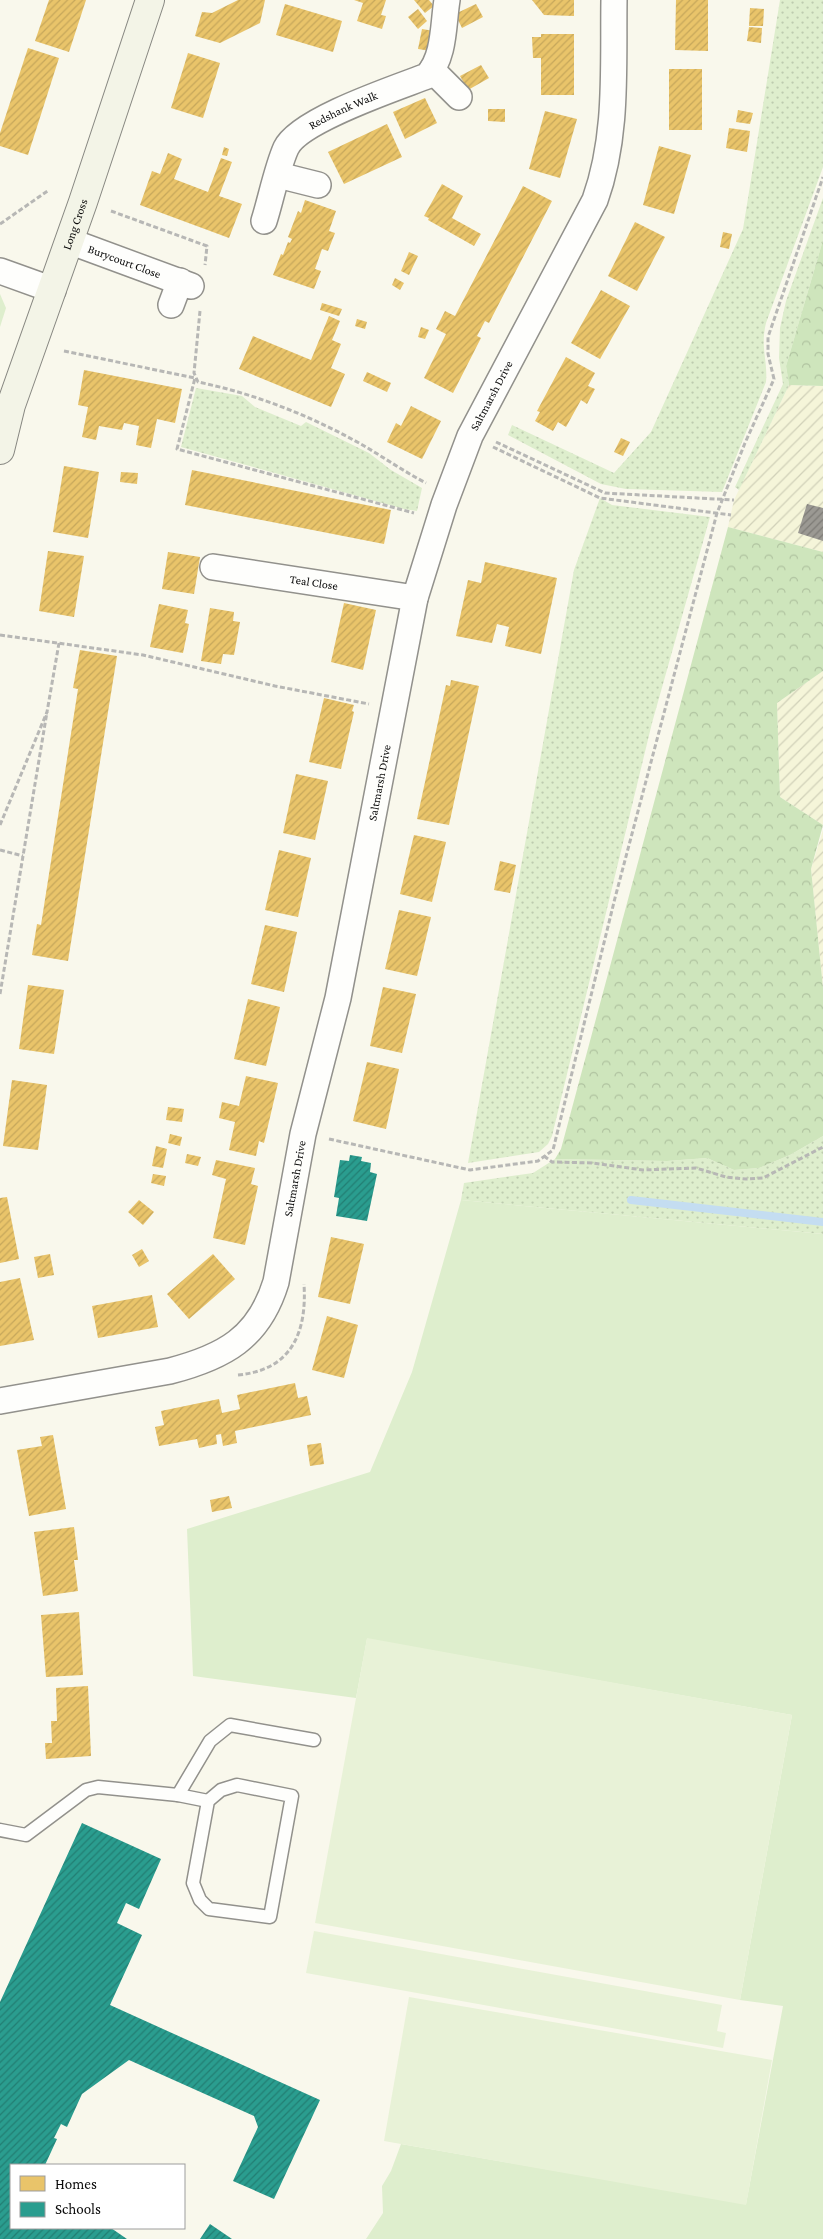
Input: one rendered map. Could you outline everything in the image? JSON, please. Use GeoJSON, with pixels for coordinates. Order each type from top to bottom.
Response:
{"type":"FeatureCollection","features":[{"type":"Feature","properties":{"kind":"street","name":"Long Cross"},"geometry":{"type":"LineString","coordinates":[[0,450],[11,405],[53,290],[150,0]]}},
{"type":"Feature","properties":{"kind":"street"},"geometry":{"type":"LineString","coordinates":[[447,0],[441,46],[432,70],[458,97]]}},
{"type":"Feature","properties":{"kind":"street","name":"Saltmarsh Drive"},"geometry":{"type":"LineString","coordinates":[[0,1400],[170,1372],[197,1364],[219,1355],[241,1340],[252,1330],[263,1314],[276,1282],[303,1134],[338,998],[415,598],[471,434],[595,200],[605,173],[612,125],[614,0]]}},
{"type":"Feature","properties":{"kind":"street","name":"Redshank Walk"},"geometry":{"type":"LineString","coordinates":[[264,221],[286,148],[297,134],[307,127],[427,76],[432,70]]}},
{"type":"Feature","properties":{"kind":"street"},"geometry":{"type":"LineString","coordinates":[[278,175],[318,185]]}},
{"type":"Feature","properties":{"kind":"street","name":"Burycourt Close"},"geometry":{"type":"LineString","coordinates":[[69,240],[194,287]]}},
{"type":"Feature","properties":{"kind":"street"},"geometry":{"type":"LineString","coordinates":[[0,271],[53,290]]}},
{"type":"Feature","properties":{"kind":"street"},"geometry":{"type":"LineString","coordinates":[[171,305],[194,287]]}},
{"type":"Feature","properties":{"kind":"street","name":"Teal Close"},"geometry":{"type":"LineString","coordinates":[[213,567],[415,598]]}},
{"type":"Feature","properties":{"kind":"lane"},"geometry":{"type":"LineString","coordinates":[[178,1795],[210,1741],[230,1724],[314,1740]]}},
{"type":"Feature","properties":{"kind":"lane"},"geometry":{"type":"LineString","coordinates":[[236,1785],[292,1796],[270,1917],[209,1909],[200,1900],[193,1883],[208,1801],[221,1790],[236,1785]]}},
{"type":"Feature","properties":{"kind":"lane"},"geometry":{"type":"LineString","coordinates":[[0,1830],[26,1835],[80,1794],[98,1787],[178,1795],[208,1801]]}},
{"type":"Feature","properties":{"kind":"path"},"geometry":{"type":"LineString","coordinates":[[303,1134],[470,1170],[538,1161],[553,1150],[612,908],[717,513],[745,443],[774,379],[768,354],[768,337],[823,177]]}},
{"type":"Feature","properties":{"kind":"path"},"geometry":{"type":"LineString","coordinates":[[0,224],[49,190]]}},
{"type":"Feature","properties":{"kind":"path"},"geometry":{"type":"LineString","coordinates":[[111,211],[207,246],[194,287],[195,378],[177,449],[421,514]]}},
{"type":"Feature","properties":{"kind":"path"},"geometry":{"type":"LineString","coordinates":[[64,351],[195,378],[198,382],[231,389],[320,422],[431,486],[450,492]]}},
{"type":"Feature","properties":{"kind":"path"},"geometry":{"type":"LineString","coordinates":[[471,434],[605,493],[734,500]]}},
{"type":"Feature","properties":{"kind":"path"},"geometry":{"type":"LineString","coordinates":[[471,434],[600,498],[731,515]]}},
{"type":"Feature","properties":{"kind":"path"},"geometry":{"type":"LineString","coordinates":[[0,635],[143,655],[275,686],[394,709]]}},
{"type":"Feature","properties":{"kind":"path"},"geometry":{"type":"LineString","coordinates":[[0,994],[59,643]]}},
{"type":"Feature","properties":{"kind":"path"},"geometry":{"type":"LineString","coordinates":[[0,825],[47,712]]}},
{"type":"Feature","properties":{"kind":"path"},"geometry":{"type":"LineString","coordinates":[[0,850],[23,856]]}},
{"type":"Feature","properties":{"kind":"path"},"geometry":{"type":"LineString","coordinates":[[544,1156],[552,1162],[593,1163],[643,1170],[696,1168],[726,1177],[746,1179],[763,1178],[823,1147]]}},
{"type":"Feature","properties":{"kind":"green space"},"geometry":{"type":"Polygon","coordinates":[[[780,0],[823,0],[823,167],[766,323],[764,347],[766,382],[722,492],[626,489],[601,484],[508,435],[512,425],[614,473],[651,432],[743,229],[780,0]]]}},
{"type":"Feature","properties":{"kind":"green space"},"geometry":{"type":"Polygon","coordinates":[[[823,198],[823,240],[786,366],[789,385],[739,490],[735,487],[783,384],[779,358],[780,328],[786,301],[823,198]]]}},
{"type":"Feature","properties":{"kind":"green space"},"geometry":{"type":"Polygon","coordinates":[[[823,240],[823,386],[789,385],[786,366],[823,240]]]}},
{"type":"Feature","properties":{"kind":"green space"},"geometry":{"type":"Polygon","coordinates":[[[0,294],[6,308],[0,327],[0,294]]]}},
{"type":"Feature","properties":{"kind":"green space"},"geometry":{"type":"Polygon","coordinates":[[[789,385],[823,386],[823,552],[728,527],[734,500],[789,385]]]}},
{"type":"Feature","properties":{"kind":"green space"},"geometry":{"type":"Polygon","coordinates":[[[196,388],[242,396],[255,407],[301,426],[306,422],[369,453],[391,470],[422,488],[417,511],[181,447],[196,388]]]}},
{"type":"Feature","properties":{"kind":"green space"},"geometry":{"type":"Polygon","coordinates":[[[600,498],[612,505],[710,517],[652,723],[552,1136],[548,1144],[539,1152],[468,1163],[574,570],[600,498]]]}},
{"type":"Feature","properties":{"kind":"green space"},"geometry":{"type":"Polygon","coordinates":[[[728,527],[823,552],[823,671],[777,703],[780,797],[823,825],[811,869],[823,988],[823,1136],[790,1155],[759,1168],[734,1170],[707,1158],[667,1161],[555,1159],[561,1149],[728,527]]]}},
{"type":"Feature","properties":{"kind":"green space"},"geometry":{"type":"Polygon","coordinates":[[[823,671],[823,825],[780,797],[777,703],[823,671]]]}},
{"type":"Feature","properties":{"kind":"green space"},"geometry":{"type":"Polygon","coordinates":[[[823,830],[823,988],[811,869],[823,830]]]}},
{"type":"Feature","properties":{"kind":"green space"},"geometry":{"type":"Polygon","coordinates":[[[823,1136],[823,1234],[461,1200],[464,1183],[533,1173],[555,1159],[667,1161],[707,1158],[734,1170],[759,1168],[790,1155],[823,1136]]]}},
{"type":"Feature","properties":{"kind":"green space"},"geometry":{"type":"Polygon","coordinates":[[[461,1200],[823,1234],[823,2239],[366,2239],[383,2213],[382,2186],[391,2171],[401,2144],[746,2204],[783,2006],[740,2000],[792,1715],[367,1639],[356,1698],[193,1676],[187,1529],[370,1472],[412,1372],[461,1200]]]}},
{"type":"Feature","properties":{"kind":"green space"},"geometry":{"type":"Polygon","coordinates":[[[367,1638],[792,1715],[740,2000],[315,1923],[367,1638]]]}},
{"type":"Feature","properties":{"kind":"green space"},"geometry":{"type":"Polygon","coordinates":[[[314,1931],[722,2005],[717,2031],[726,2033],[723,2048],[306,1973],[314,1931]]]}},
{"type":"Feature","properties":{"kind":"green space"},"geometry":{"type":"Polygon","coordinates":[[[409,1997],[772,2060],[746,2205],[384,2141],[409,1997]]]}},
{"type":"Feature","properties":{"kind":"building: Homes"},"geometry":{"type":"Polygon","coordinates":[[[49,0],[86,0],[69,52],[35,41],[49,0]]]}},
{"type":"Feature","properties":{"kind":"building: Homes"},"geometry":{"type":"Polygon","coordinates":[[[238,0],[265,0],[260,23],[220,43],[195,36],[202,12],[212,13],[238,0]]]}},
{"type":"Feature","properties":{"kind":"building: Homes"},"geometry":{"type":"Polygon","coordinates":[[[354,0],[386,0],[381,15],[386,16],[382,29],[357,21],[363,3],[354,0]]]}},
{"type":"Feature","properties":{"kind":"building: Homes"},"geometry":{"type":"Polygon","coordinates":[[[414,0],[429,0],[434,6],[425,13],[414,0]]]}},
{"type":"Feature","properties":{"kind":"building: Homes"},"geometry":{"type":"Polygon","coordinates":[[[532,0],[574,0],[574,16],[544,15],[532,0]]]}},
{"type":"Feature","properties":{"kind":"building: Homes"},"geometry":{"type":"Polygon","coordinates":[[[676,0],[708,0],[708,51],[675,50],[676,0]]]}},
{"type":"Feature","properties":{"kind":"building: Homes"},"geometry":{"type":"Polygon","coordinates":[[[285,4],[342,21],[333,52],[276,35],[285,4]]]}},
{"type":"Feature","properties":{"kind":"building: Homes"},"geometry":{"type":"Polygon","coordinates":[[[476,4],[483,17],[462,28],[455,14],[476,4]]]}},
{"type":"Feature","properties":{"kind":"building: Homes"},"geometry":{"type":"Polygon","coordinates":[[[750,8],[764,9],[763,26],[749,26],[750,8]]]}},
{"type":"Feature","properties":{"kind":"building: Homes"},"geometry":{"type":"Polygon","coordinates":[[[418,9],[427,21],[418,29],[408,17],[418,9]]]}},
{"type":"Feature","properties":{"kind":"building: Homes"},"geometry":{"type":"Polygon","coordinates":[[[749,27],[762,28],[761,43],[747,41],[749,27]]]}},
{"type":"Feature","properties":{"kind":"building: Homes"},"geometry":{"type":"Polygon","coordinates":[[[422,29],[434,31],[431,51],[418,49],[422,29]]]}},
{"type":"Feature","properties":{"kind":"building: Homes"},"geometry":{"type":"Polygon","coordinates":[[[541,34],[574,34],[574,95],[541,95],[541,58],[533,58],[532,37],[541,37],[541,34]]]}},
{"type":"Feature","properties":{"kind":"building: Homes"},"geometry":{"type":"Polygon","coordinates":[[[28,48],[59,58],[28,155],[0,146],[0,133],[28,48]]]}},
{"type":"Feature","properties":{"kind":"building: Homes"},"geometry":{"type":"Polygon","coordinates":[[[188,53],[220,63],[203,118],[171,108],[188,53]]]}},
{"type":"Feature","properties":{"kind":"building: Homes"},"geometry":{"type":"Polygon","coordinates":[[[481,65],[489,78],[468,90],[460,76],[481,65]]]}},
{"type":"Feature","properties":{"kind":"building: Homes"},"geometry":{"type":"Polygon","coordinates":[[[669,69],[702,69],[702,130],[669,130],[669,69]]]}},
{"type":"Feature","properties":{"kind":"building: Homes"},"geometry":{"type":"Polygon","coordinates":[[[425,98],[437,123],[405,139],[393,112],[425,98]]]}},
{"type":"Feature","properties":{"kind":"building: Homes"},"geometry":{"type":"Polygon","coordinates":[[[488,109],[505,109],[505,122],[488,121],[488,109]]]}},
{"type":"Feature","properties":{"kind":"building: Homes"},"geometry":{"type":"Polygon","coordinates":[[[738,110],[753,113],[750,124],[736,122],[738,110]]]}},
{"type":"Feature","properties":{"kind":"building: Homes"},"geometry":{"type":"Polygon","coordinates":[[[545,111],[577,119],[560,178],[529,169],[545,111]]]}},
{"type":"Feature","properties":{"kind":"building: Homes"},"geometry":{"type":"Polygon","coordinates":[[[387,124],[402,157],[344,184],[328,152],[387,124]]]}},
{"type":"Feature","properties":{"kind":"building: Homes"},"geometry":{"type":"Polygon","coordinates":[[[729,128],[750,131],[747,152],[726,148],[729,128]]]}},
{"type":"Feature","properties":{"kind":"building: Homes"},"geometry":{"type":"Polygon","coordinates":[[[659,146],[691,155],[674,214],[643,205],[659,146]]]}},
{"type":"Feature","properties":{"kind":"building: Homes"},"geometry":{"type":"Polygon","coordinates":[[[224,147],[229,149],[227,156],[222,155],[224,147]]]}},
{"type":"Feature","properties":{"kind":"building: Homes"},"geometry":{"type":"Polygon","coordinates":[[[168,153],[182,159],[174,179],[208,192],[221,158],[232,162],[219,196],[242,204],[229,238],[140,205],[152,171],[160,174],[168,153]]]}},
{"type":"Feature","properties":{"kind":"building: Homes"},"geometry":{"type":"Polygon","coordinates":[[[442,184],[463,196],[452,218],[481,234],[474,246],[424,216],[442,184]]]}},
{"type":"Feature","properties":{"kind":"building: Homes"},"geometry":{"type":"Polygon","coordinates":[[[523,186],[552,201],[489,323],[485,321],[477,336],[481,338],[453,393],[424,378],[446,334],[436,329],[445,311],[455,316],[523,186]]]}},
{"type":"Feature","properties":{"kind":"building: Homes"},"geometry":{"type":"Polygon","coordinates":[[[305,200],[336,211],[329,231],[335,233],[328,251],[322,249],[315,269],[321,271],[314,289],[273,275],[281,254],[283,255],[288,242],[290,243],[292,239],[288,237],[298,211],[301,213],[305,200]]]}},
{"type":"Feature","properties":{"kind":"building: Homes"},"geometry":{"type":"Polygon","coordinates":[[[635,222],[665,237],[637,291],[608,276],[635,222]]]}},
{"type":"Feature","properties":{"kind":"building: Homes"},"geometry":{"type":"Polygon","coordinates":[[[723,232],[732,234],[729,249],[720,247],[723,232]]]}},
{"type":"Feature","properties":{"kind":"building: Homes"},"geometry":{"type":"Polygon","coordinates":[[[409,252],[418,256],[409,275],[401,271],[409,252]]]}},
{"type":"Feature","properties":{"kind":"building: Homes"},"geometry":{"type":"Polygon","coordinates":[[[395,278],[404,283],[400,290],[392,285],[395,278]]]}},
{"type":"Feature","properties":{"kind":"building: Homes"},"geometry":{"type":"Polygon","coordinates":[[[601,290],[630,306],[600,359],[571,343],[601,290]]]}},
{"type":"Feature","properties":{"kind":"building: Homes"},"geometry":{"type":"Polygon","coordinates":[[[322,303],[342,309],[339,316],[320,310],[322,303]]]}},
{"type":"Feature","properties":{"kind":"building: Homes"},"geometry":{"type":"Polygon","coordinates":[[[329,316],[340,321],[332,340],[341,344],[331,368],[345,374],[331,407],[239,369],[253,336],[311,360],[329,316]]]}},
{"type":"Feature","properties":{"kind":"building: Homes"},"geometry":{"type":"Polygon","coordinates":[[[357,319],[367,322],[365,329],[355,326],[357,319]]]}},
{"type":"Feature","properties":{"kind":"building: Homes"},"geometry":{"type":"Polygon","coordinates":[[[421,327],[429,330],[425,339],[418,337],[421,327]]]}},
{"type":"Feature","properties":{"kind":"building: Homes"},"geometry":{"type":"Polygon","coordinates":[[[566,357],[595,373],[588,386],[595,389],[587,404],[581,400],[566,427],[558,422],[553,431],[535,421],[540,412],[537,411],[566,357]]]}},
{"type":"Feature","properties":{"kind":"building: Homes"},"geometry":{"type":"Polygon","coordinates":[[[84,370],[182,389],[175,423],[157,419],[151,448],[136,445],[139,426],[124,423],[122,430],[99,426],[96,440],[82,437],[88,407],[78,405],[84,370]]]}},
{"type":"Feature","properties":{"kind":"building: Homes"},"geometry":{"type":"Polygon","coordinates":[[[367,372],[391,383],[387,392],[363,381],[367,372]]]}},
{"type":"Feature","properties":{"kind":"building: Homes"},"geometry":{"type":"Polygon","coordinates":[[[411,406],[441,421],[422,459],[387,442],[396,423],[401,426],[411,406]]]}},
{"type":"Feature","properties":{"kind":"building: Homes"},"geometry":{"type":"Polygon","coordinates":[[[621,438],[630,442],[623,456],[614,452],[621,438]]]}},
{"type":"Feature","properties":{"kind":"building: Homes"},"geometry":{"type":"Polygon","coordinates":[[[64,466],[99,472],[88,538],[53,532],[64,466]]]}},
{"type":"Feature","properties":{"kind":"building: Homes"},"geometry":{"type":"Polygon","coordinates":[[[192,470],[391,510],[384,544],[185,505],[192,470]]]}},
{"type":"Feature","properties":{"kind":"building: Homes"},"geometry":{"type":"Polygon","coordinates":[[[121,472],[138,473],[137,484],[120,482],[121,472]]]}},
{"type":"Feature","properties":{"kind":"building: Homes"},"geometry":{"type":"Polygon","coordinates":[[[48,551],[84,556],[74,617],[39,611],[48,551]]]}},
{"type":"Feature","properties":{"kind":"building: Homes"},"geometry":{"type":"Polygon","coordinates":[[[168,552],[200,557],[194,594],[162,589],[168,552]]]}},
{"type":"Feature","properties":{"kind":"building: Homes"},"geometry":{"type":"Polygon","coordinates":[[[485,562],[557,578],[541,654],[505,646],[509,627],[497,624],[492,643],[456,636],[468,580],[481,583],[485,562]]]}},
{"type":"Feature","properties":{"kind":"building: Homes"},"geometry":{"type":"Polygon","coordinates":[[[344,603],[376,610],[363,670],[331,662],[344,603]]]}},
{"type":"Feature","properties":{"kind":"building: Homes"},"geometry":{"type":"Polygon","coordinates":[[[159,604],[188,610],[185,623],[189,624],[183,653],[150,647],[159,604]]]}},
{"type":"Feature","properties":{"kind":"building: Homes"},"geometry":{"type":"Polygon","coordinates":[[[210,608],[234,612],[233,621],[240,622],[234,655],[223,654],[221,664],[201,661],[210,608]]]}},
{"type":"Feature","properties":{"kind":"building: Homes"},"geometry":{"type":"Polygon","coordinates":[[[80,650],[117,656],[68,961],[32,955],[37,924],[41,925],[78,689],[73,688],[80,650]]]}},
{"type":"Feature","properties":{"kind":"building: Homes"},"geometry":{"type":"Polygon","coordinates":[[[451,680],[479,686],[449,825],[417,819],[446,685],[450,686],[451,680]]]}},
{"type":"Feature","properties":{"kind":"building: Homes"},"geometry":{"type":"Polygon","coordinates":[[[324,698],[354,705],[341,769],[309,762],[324,698]]]}},
{"type":"Feature","properties":{"kind":"building: Homes"},"geometry":{"type":"Polygon","coordinates":[[[296,774],[328,781],[315,840],[283,833],[296,774]]]}},
{"type":"Feature","properties":{"kind":"building: Homes"},"geometry":{"type":"Polygon","coordinates":[[[414,835],[446,842],[432,902],[400,894],[414,835]]]}},
{"type":"Feature","properties":{"kind":"building: Homes"},"geometry":{"type":"Polygon","coordinates":[[[279,850],[311,858],[298,917],[265,910],[279,850]]]}},
{"type":"Feature","properties":{"kind":"building: Homes"},"geometry":{"type":"Polygon","coordinates":[[[500,861],[516,865],[510,893],[494,890],[500,861]]]}},
{"type":"Feature","properties":{"kind":"building: Homes"},"geometry":{"type":"Polygon","coordinates":[[[399,910],[431,917],[417,976],[385,969],[399,910]]]}},
{"type":"Feature","properties":{"kind":"building: Homes"},"geometry":{"type":"Polygon","coordinates":[[[265,925],[297,932],[284,992],[251,984],[265,925]]]}},
{"type":"Feature","properties":{"kind":"building: Homes"},"geometry":{"type":"Polygon","coordinates":[[[28,985],[64,990],[54,1054],[19,1049],[28,985]]]}},
{"type":"Feature","properties":{"kind":"building: Homes"},"geometry":{"type":"Polygon","coordinates":[[[383,987],[416,994],[402,1053],[370,1046],[383,987]]]}},
{"type":"Feature","properties":{"kind":"building: Homes"},"geometry":{"type":"Polygon","coordinates":[[[248,999],[280,1007],[266,1066],[234,1059],[248,999]]]}},
{"type":"Feature","properties":{"kind":"building: Homes"},"geometry":{"type":"Polygon","coordinates":[[[367,1062],[399,1069],[386,1129],[353,1121],[367,1062]]]}},
{"type":"Feature","properties":{"kind":"building: Homes"},"geometry":{"type":"Polygon","coordinates":[[[246,1076],[278,1083],[264,1143],[259,1141],[256,1156],[229,1150],[235,1122],[219,1118],[222,1102],[239,1106],[246,1076]]]}},
{"type":"Feature","properties":{"kind":"building: Homes"},"geometry":{"type":"Polygon","coordinates":[[[12,1080],[47,1085],[38,1150],[3,1146],[12,1080]]]}},
{"type":"Feature","properties":{"kind":"building: Homes"},"geometry":{"type":"Polygon","coordinates":[[[168,1107],[184,1109],[182,1122],[166,1120],[168,1107]]]}},
{"type":"Feature","properties":{"kind":"building: Homes"},"geometry":{"type":"Polygon","coordinates":[[[170,1134],[182,1137],[180,1146],[168,1143],[170,1134]]]}},
{"type":"Feature","properties":{"kind":"building: Homes"},"geometry":{"type":"Polygon","coordinates":[[[156,1146],[167,1149],[163,1168],[152,1166],[156,1146]]]}},
{"type":"Feature","properties":{"kind":"building: Homes"},"geometry":{"type":"Polygon","coordinates":[[[187,1154],[201,1157],[198,1166],[185,1163],[187,1154]]]}},
{"type":"Feature","properties":{"kind":"building: Homes"},"geometry":{"type":"Polygon","coordinates":[[[216,1160],[255,1168],[251,1184],[258,1186],[245,1245],[213,1238],[226,1179],[212,1175],[216,1160]]]}},
{"type":"Feature","properties":{"kind":"building: Homes"},"geometry":{"type":"Polygon","coordinates":[[[153,1174],[166,1176],[164,1186],[151,1183],[153,1174]]]}},
{"type":"Feature","properties":{"kind":"building: Homes"},"geometry":{"type":"Polygon","coordinates":[[[7,1197],[19,1259],[0,1263],[0,1198],[7,1197]]]}},
{"type":"Feature","properties":{"kind":"building: Homes"},"geometry":{"type":"Polygon","coordinates":[[[139,1200],[154,1212],[143,1225],[128,1212],[139,1200]]]}},
{"type":"Feature","properties":{"kind":"building: Homes"},"geometry":{"type":"Polygon","coordinates":[[[331,1237],[364,1244],[350,1304],[318,1297],[331,1237]]]}},
{"type":"Feature","properties":{"kind":"building: Homes"},"geometry":{"type":"Polygon","coordinates":[[[142,1249],[149,1261],[139,1267],[132,1255],[142,1249]]]}},
{"type":"Feature","properties":{"kind":"building: Homes"},"geometry":{"type":"Polygon","coordinates":[[[50,1254],[54,1275],[38,1278],[34,1257],[50,1254]]]}},
{"type":"Feature","properties":{"kind":"building: Homes"},"geometry":{"type":"Polygon","coordinates":[[[213,1254],[235,1279],[189,1319],[167,1294],[213,1254]]]}},
{"type":"Feature","properties":{"kind":"building: Homes"},"geometry":{"type":"Polygon","coordinates":[[[20,1278],[34,1340],[0,1346],[0,1282],[20,1278]]]}},
{"type":"Feature","properties":{"kind":"building: Homes"},"geometry":{"type":"Polygon","coordinates":[[[152,1295],[158,1327],[98,1338],[92,1306],[152,1295]]]}},
{"type":"Feature","properties":{"kind":"building: Homes"},"geometry":{"type":"Polygon","coordinates":[[[327,1316],[358,1325],[344,1378],[312,1370],[327,1316]]]}},
{"type":"Feature","properties":{"kind":"building: Homes"},"geometry":{"type":"Polygon","coordinates":[[[295,1383],[298,1398],[307,1396],[311,1415],[235,1431],[237,1443],[223,1446],[221,1434],[216,1435],[217,1444],[199,1448],[197,1439],[159,1446],[155,1427],[164,1425],[161,1411],[219,1399],[222,1413],[240,1409],[237,1395],[295,1383]]]}},
{"type":"Feature","properties":{"kind":"building: Homes"},"geometry":{"type":"Polygon","coordinates":[[[53,1435],[66,1509],[29,1516],[17,1450],[42,1446],[40,1437],[53,1435]]]}},
{"type":"Feature","properties":{"kind":"building: Homes"},"geometry":{"type":"Polygon","coordinates":[[[321,1443],[324,1464],[310,1466],[307,1445],[321,1443]]]}},
{"type":"Feature","properties":{"kind":"building: Homes"},"geometry":{"type":"Polygon","coordinates":[[[229,1496],[232,1508],[212,1512],[210,1500],[229,1496]]]}},
{"type":"Feature","properties":{"kind":"building: Homes"},"geometry":{"type":"Polygon","coordinates":[[[74,1527],[78,1560],[74,1560],[78,1591],[43,1596],[34,1532],[74,1527]]]}},
{"type":"Feature","properties":{"kind":"building: Homes"},"geometry":{"type":"Polygon","coordinates":[[[79,1612],[83,1675],[46,1677],[41,1615],[79,1612]]]}},
{"type":"Feature","properties":{"kind":"building: Homes"},"geometry":{"type":"Polygon","coordinates":[[[88,1686],[91,1756],[46,1759],[45,1743],[52,1743],[51,1721],[57,1721],[56,1688],[88,1686]]]}},
{"type":"Feature","properties":{"kind":"building: Schools"},"geometry":{"type":"Polygon","coordinates":[[[350,1155],[362,1157],[361,1161],[371,1163],[370,1172],[377,1174],[367,1221],[336,1216],[339,1198],[334,1197],[340,1160],[349,1161],[350,1155]]]}},
{"type":"Feature","properties":{"kind":"building: Schools"},"geometry":{"type":"Polygon","coordinates":[[[82,1823],[161,1859],[139,1909],[126,1903],[117,1923],[142,1935],[110,2005],[320,2100],[274,2199],[233,2181],[258,2127],[254,2116],[129,2060],[82,2094],[67,2127],[61,2124],[54,2138],[57,2139],[45,2164],[10,2164],[10,2229],[112,2229],[127,2239],[0,2239],[0,2002],[82,1823]]]}},
{"type":"Feature","properties":{"kind":"building: Schools"},"geometry":{"type":"Polygon","coordinates":[[[210,2224],[232,2239],[200,2239],[210,2224]]]}},
{"type":"Feature","properties":{"kind":"building: Other"},"geometry":{"type":"Polygon","coordinates":[[[807,504],[823,508],[823,541],[798,533],[807,504]]]}},
{"type":"Feature","properties":{"kind":"waterway"},"geometry":{"type":"LineString","coordinates":[[631,1200],[823,1222]]}}]}
